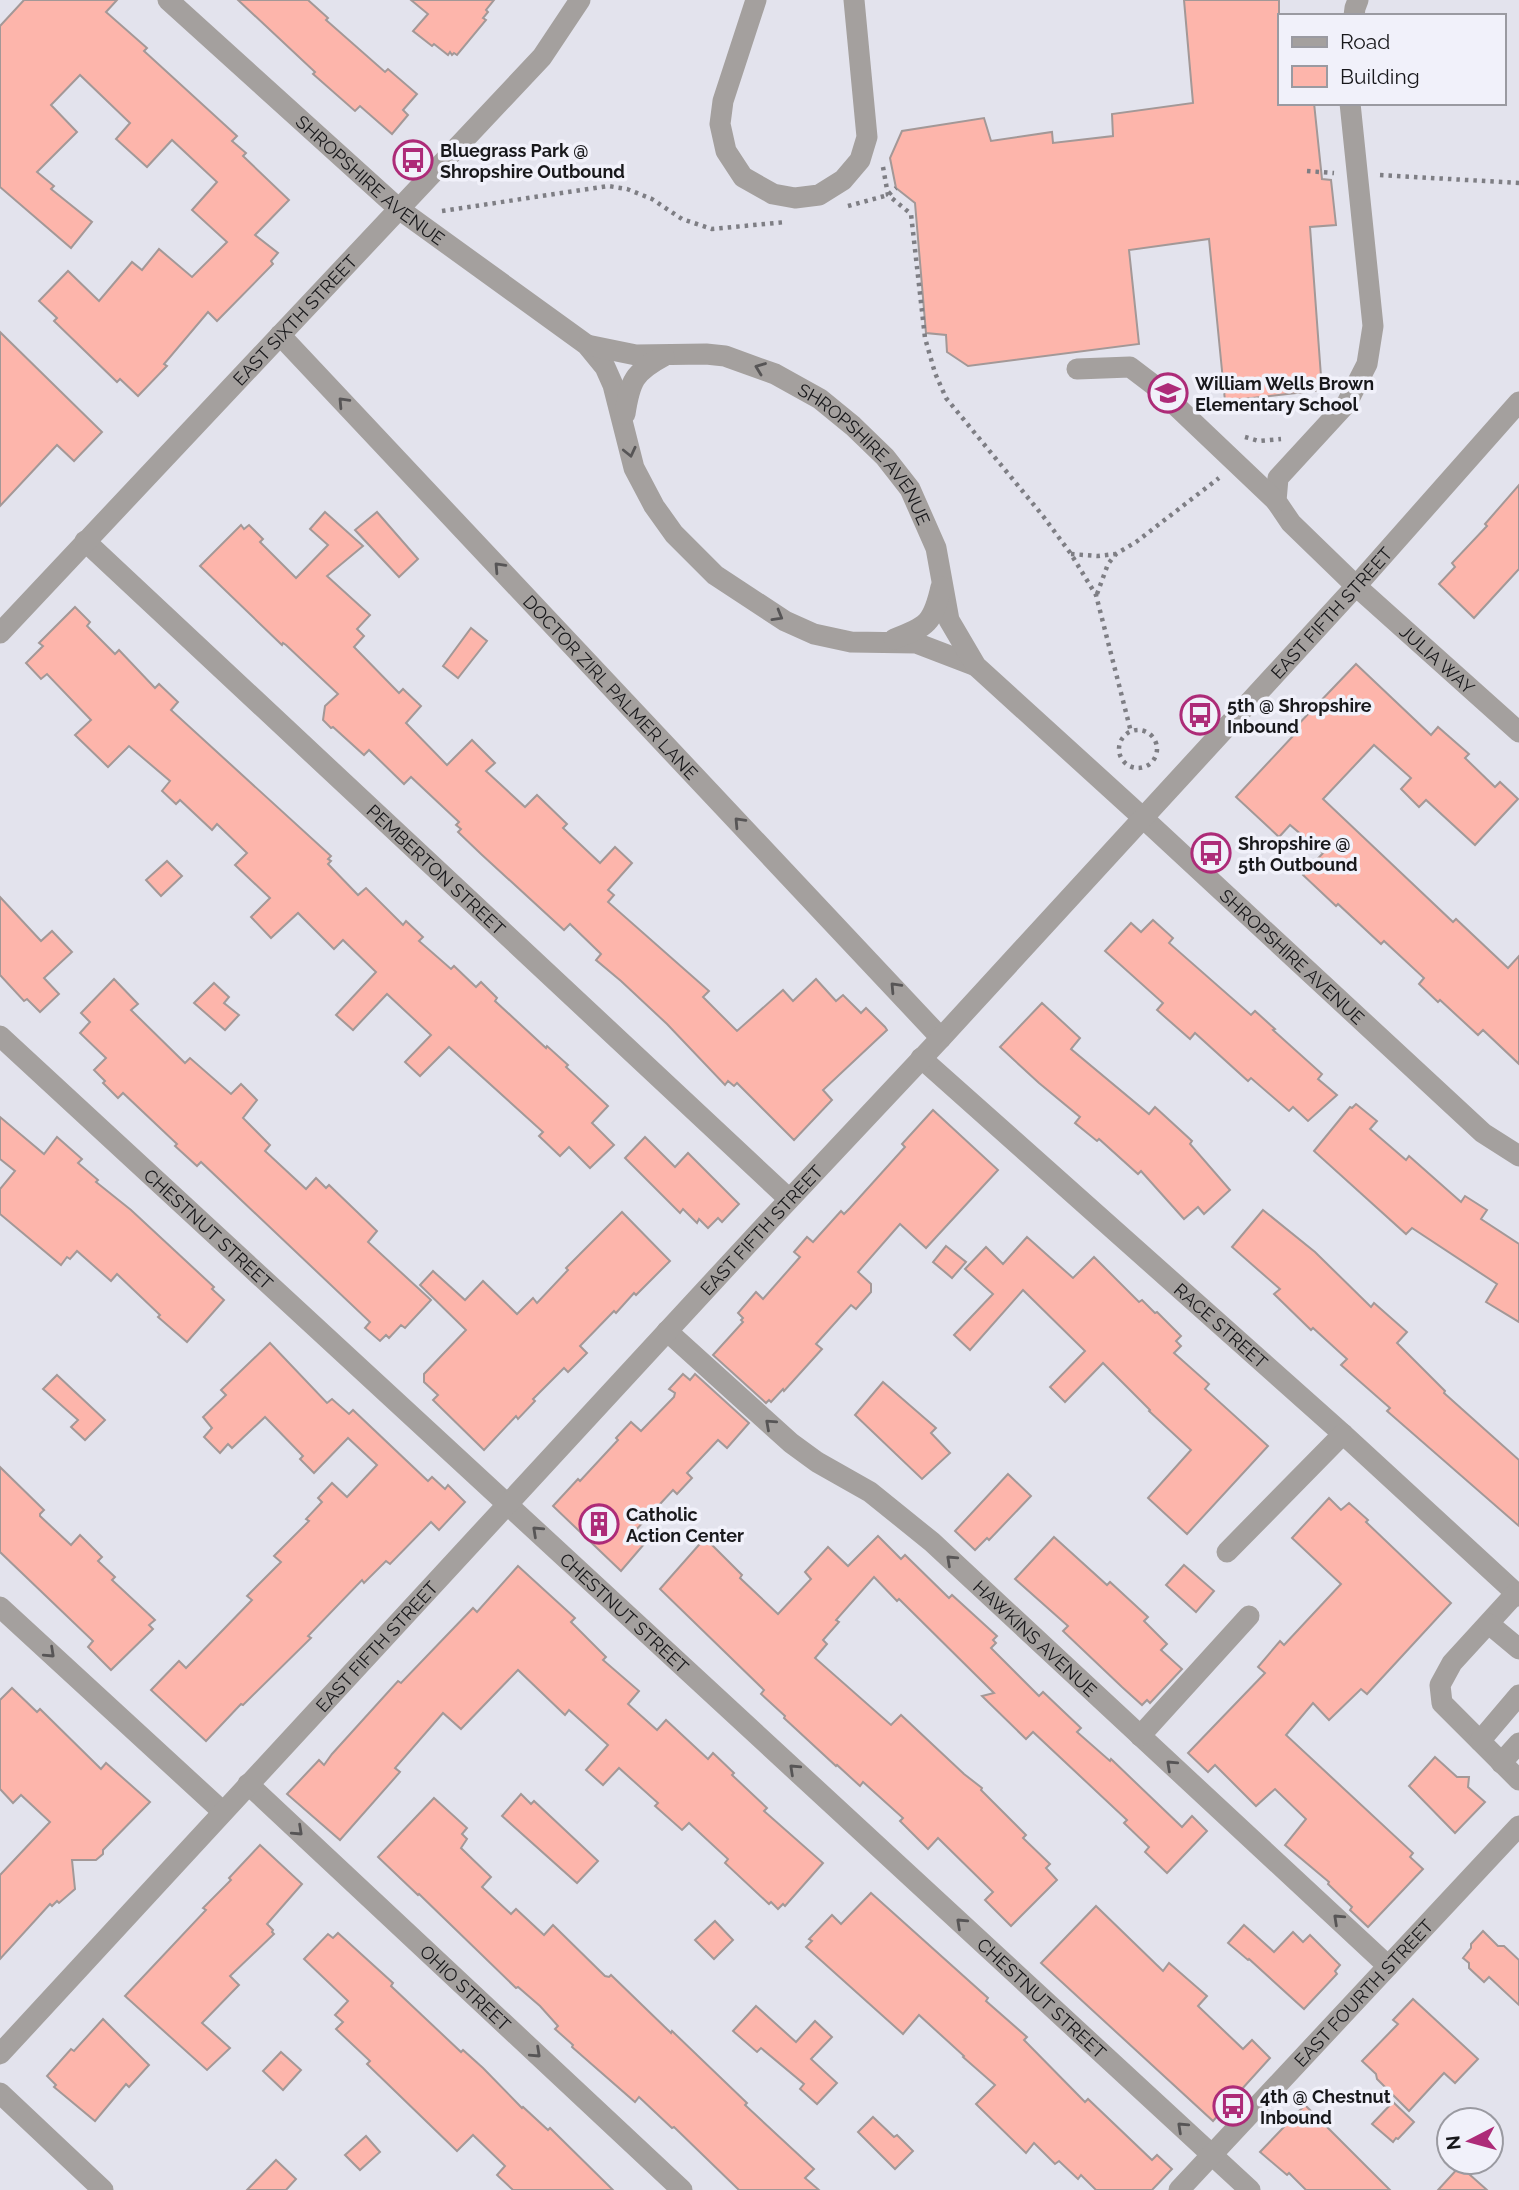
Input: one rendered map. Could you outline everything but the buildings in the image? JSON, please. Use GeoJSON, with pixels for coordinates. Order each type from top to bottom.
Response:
{"type":"FeatureCollection","features":[{"type":"Feature","properties":{"kind":"street","name":"SHROPSHIRE AVENUE"},"geometry":{"type":"LineString","coordinates":[[168,0],[399,209],[587,345],[605,367],[614,385],[634,468],[654,506],[674,534],[715,575],[785,621],[814,634],[851,642],[916,643],[976,666]]}},
{"type":"Feature","properties":{"kind":"street","name":"EAST SIXTH STREET"},"geometry":{"type":"LineString","coordinates":[[0,633],[542,57],[580,0]]}},
{"type":"Feature","properties":{"kind":"street"},"geometry":{"type":"LineString","coordinates":[[756,0],[723,101],[720,124],[726,151],[743,177],[773,194],[795,198],[819,195],[844,180],[860,160],[867,137],[854,0]]}},
{"type":"Feature","properties":{"kind":"street"},"geometry":{"type":"LineString","coordinates":[[1276,500],[1278,478],[1347,403],[1367,364],[1373,326],[1350,105]]}},
{"type":"Feature","properties":{"kind":"street","name":"DOCTOR ZIRL PALMER LANE"},"geometry":{"type":"LineString","coordinates":[[280,335],[941,1038]]}},
{"type":"Feature","properties":{"kind":"street","name":"SHROPSHIRE AVENUE"},"geometry":{"type":"LineString","coordinates":[[587,345],[636,355],[725,356],[775,374],[820,399],[853,426],[885,457],[910,489],[936,548],[950,620],[976,666],[1483,1133],[1519,1157]]}},
{"type":"Feature","properties":{"kind":"street","name":"SHROPSHIRE AVENUE"},"geometry":{"type":"LineString","coordinates":[[624,421],[629,387],[644,367],[664,356]]}},
{"type":"Feature","properties":{"kind":"street","name":"JULIA WAY"},"geometry":{"type":"LineString","coordinates":[[1077,369],[1130,367],[1156,386],[1276,500],[1291,523],[1356,586],[1519,732]]}},
{"type":"Feature","properties":{"kind":"street","name":"EAST FIFTH STREET"},"geometry":{"type":"LineString","coordinates":[[0,2054],[789,1199],[941,1038],[1356,586],[1519,402]]}},
{"type":"Feature","properties":{"kind":"street","name":"PEMBERTON STREET"},"geometry":{"type":"LineString","coordinates":[[85,541],[789,1199]]}},
{"type":"Feature","properties":{"kind":"street","name":"SHROPSHIRE AVENUE"},"geometry":{"type":"LineString","coordinates":[[885,643],[917,631],[935,613],[942,581]]}},
{"type":"Feature","properties":{"kind":"street","name":"CHESTNUT STREET"},"geometry":{"type":"LineString","coordinates":[[0,1036],[1250,2190]]}},
{"type":"Feature","properties":{"kind":"street","name":"RACE STREET"},"geometry":{"type":"LineString","coordinates":[[921,1058],[1343,1434],[1517,1595]]}},
{"type":"Feature","properties":{"kind":"street","name":"HAWKINS AVENUE"},"geometry":{"type":"LineString","coordinates":[[667,1331],[791,1443],[817,1462],[870,1492],[932,1542],[1388,1966]]}},
{"type":"Feature","properties":{"kind":"street"},"geometry":{"type":"LineString","coordinates":[[1227,1552],[1343,1434]]}},
{"type":"Feature","properties":{"kind":"street"},"geometry":{"type":"LineString","coordinates":[[1517,1595],[1452,1663],[1440,1685],[1442,1703],[1519,1780]]}},
{"type":"Feature","properties":{"kind":"street"},"geometry":{"type":"LineString","coordinates":[[0,1607],[223,1812]]}},
{"type":"Feature","properties":{"kind":"street"},"geometry":{"type":"LineString","coordinates":[[1140,1736],[1249,1616]]}},
{"type":"Feature","properties":{"kind":"street"},"geometry":{"type":"LineString","coordinates":[[1489,1624],[1519,1649]]}},
{"type":"Feature","properties":{"kind":"street"},"geometry":{"type":"LineString","coordinates":[[1480,1741],[1519,1695]]}},
{"type":"Feature","properties":{"kind":"street"},"geometry":{"type":"LineString","coordinates":[[1502,1763],[1519,1743]]}},
{"type":"Feature","properties":{"kind":"street","name":"OHIO STREET"},"geometry":{"type":"LineString","coordinates":[[248,1784],[682,2190]]}},
{"type":"Feature","properties":{"kind":"street","name":"EAST FOURTH STREET"},"geometry":{"type":"LineString","coordinates":[[1179,2190],[1519,1826]]}},
{"type":"Feature","properties":{"kind":"street"},"geometry":{"type":"LineString","coordinates":[[0,2094],[103,2190]]}},
{"type":"Feature","properties":{"kind":"path"},"geometry":{"type":"LineString","coordinates":[[883,161],[882,172],[888,195],[911,214],[925,338],[935,373],[946,398],[980,437],[1071,554],[1096,595],[1131,732]]}},
{"type":"Feature","properties":{"kind":"path"},"geometry":{"type":"LineString","coordinates":[[1307,171],[1339,173]]}},
{"type":"Feature","properties":{"kind":"path"},"geometry":{"type":"LineString","coordinates":[[1373,175],[1519,183]]}},
{"type":"Feature","properties":{"kind":"path"},"geometry":{"type":"LineString","coordinates":[[439,211],[608,186],[627,189],[652,199],[682,219],[712,229],[789,222]]}},
{"type":"Feature","properties":{"kind":"path"},"geometry":{"type":"LineString","coordinates":[[835,209],[888,195],[896,187]]}},
{"type":"Feature","properties":{"kind":"path"},"geometry":{"type":"LineString","coordinates":[[1237,435],[1259,441],[1284,438]]}},
{"type":"Feature","properties":{"kind":"path"},"geometry":{"type":"LineString","coordinates":[[1096,595],[1108,564],[1116,554],[1136,542],[1222,475]]}},
{"type":"Feature","properties":{"kind":"path"},"geometry":{"type":"LineString","coordinates":[[1071,554],[1116,554]]}},
{"type":"Feature","properties":{"kind":"path"},"geometry":{"type":"LineString","coordinates":[[1131,732],[1144,732],[1154,740],[1156,752],[1150,763],[1144,767],[1127,765],[1120,755],[1120,744],[1126,734],[1131,732]]}},
{"type":"Feature","properties":{"kind":"place","name":"Bluegrass Park @ Shropshire Outbound"},"geometry":{"type":"Point","coordinates":[413,160]}},
{"type":"Feature","properties":{"kind":"place","name":"William Wells Brown Elementary School"},"geometry":{"type":"Point","coordinates":[1168,393]}},
{"type":"Feature","properties":{"kind":"place","name":"5th @ Shropshire Inbound"},"geometry":{"type":"Point","coordinates":[1200,715]}},
{"type":"Feature","properties":{"kind":"place","name":"Shropshire @ 5th Outbound"},"geometry":{"type":"Point","coordinates":[1211,853]}},
{"type":"Feature","properties":{"kind":"place","name":"Catholic Action Center"},"geometry":{"type":"Point","coordinates":[599,1524]}},
{"type":"Feature","properties":{"kind":"place","name":"4th @ Chestnut Inbound"},"geometry":{"type":"Point","coordinates":[1233,2106]}}]}
